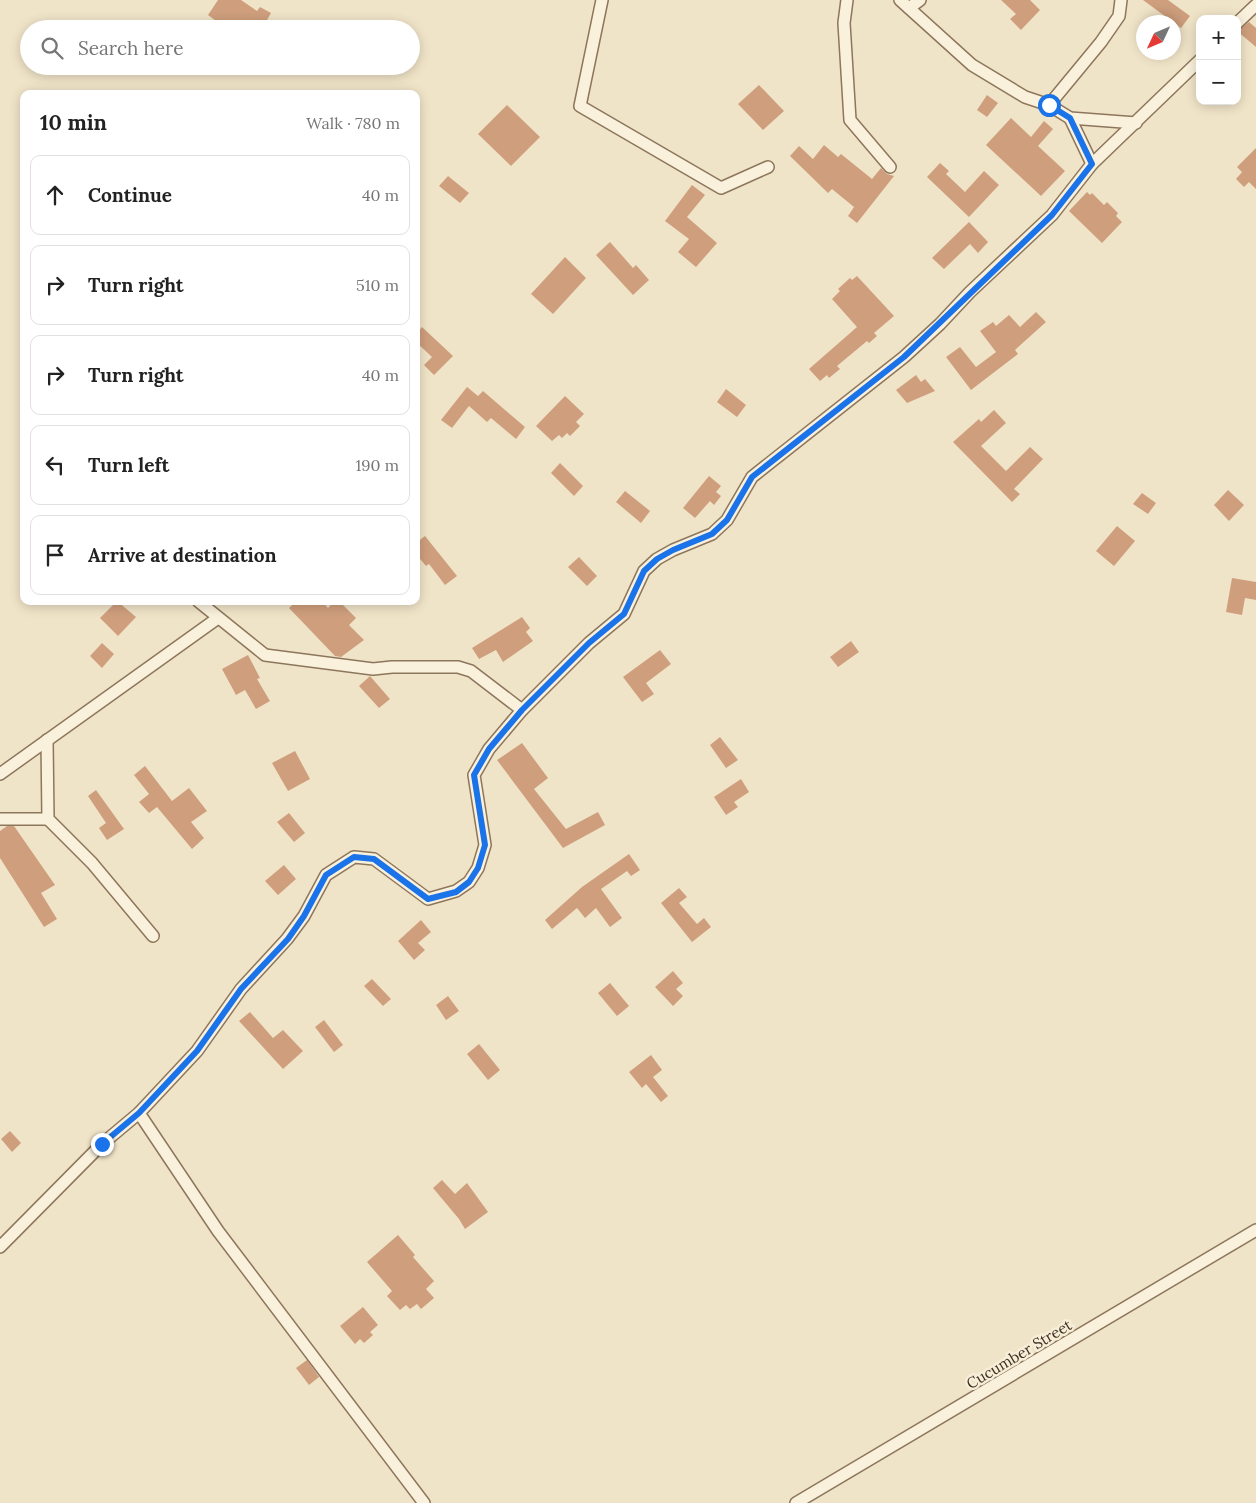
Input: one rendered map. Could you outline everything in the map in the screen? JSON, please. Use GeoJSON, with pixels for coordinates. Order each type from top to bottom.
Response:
{"type":"FeatureCollection","features":[{"type":"Feature","properties":{"kind":"street"},"geometry":{"type":"LineString","coordinates":[[602,0],[580,106],[721,188],[768,167]]}},
{"type":"Feature","properties":{"kind":"street"},"geometry":{"type":"LineString","coordinates":[[846,0],[844,23],[850,120],[890,167]]}},
{"type":"Feature","properties":{"kind":"street"},"geometry":{"type":"LineString","coordinates":[[900,0],[972,65],[1025,97],[1049,105],[1070,118],[1136,123]]}},
{"type":"Feature","properties":{"kind":"street"},"geometry":{"type":"LineString","coordinates":[[909,8],[920,0]]}},
{"type":"Feature","properties":{"kind":"street"},"geometry":{"type":"LineString","coordinates":[[1049,105],[1101,42],[1119,16],[1121,0]]}},
{"type":"Feature","properties":{"kind":"street"},"geometry":{"type":"LineString","coordinates":[[1241,19],[1256,5]]}},
{"type":"Feature","properties":{"kind":"street"},"geometry":{"type":"LineString","coordinates":[[0,1247],[102,1144],[139,1113],[197,1051],[241,989],[288,939],[304,916],[326,875],[354,857],[362,857],[374,859],[428,899],[456,892],[469,882],[478,868],[485,845],[474,775],[489,749],[522,710],[589,643],[624,614],[644,571],[657,559],[673,550],[712,534],[727,520],[752,477],[919,344],[970,292],[1052,215],[1092,164],[1196,64]]}},
{"type":"Feature","properties":{"kind":"street"},"geometry":{"type":"LineString","coordinates":[[1070,118],[1092,164]]}},
{"type":"Feature","properties":{"kind":"street"},"geometry":{"type":"LineString","coordinates":[[203,605],[265,655],[373,669],[392,667],[458,667],[478,676],[522,710]]}},
{"type":"Feature","properties":{"kind":"street"},"geometry":{"type":"LineString","coordinates":[[0,774],[218,618]]}},
{"type":"Feature","properties":{"kind":"street"},"geometry":{"type":"LineString","coordinates":[[46,740],[48,819],[92,863],[153,936]]}},
{"type":"Feature","properties":{"kind":"street"},"geometry":{"type":"LineString","coordinates":[[0,819],[48,819]]}},
{"type":"Feature","properties":{"kind":"street"},"geometry":{"type":"LineString","coordinates":[[139,1113],[218,1231],[424,1503]]}},
{"type":"Feature","properties":{"kind":"street","name":"Cucumber Street"},"geometry":{"type":"LineString","coordinates":[[796,1503],[1256,1230]]}},
{"type":"Feature","properties":{"kind":"building"},"geometry":{"type":"Polygon","coordinates":[[[218,0],[241,0],[257,11],[260,7],[271,13],[267,20],[215,20],[208,15],[218,0]]]}},
{"type":"Feature","properties":{"kind":"building"},"geometry":{"type":"Polygon","coordinates":[[[1001,0],[1030,0],[1040,10],[1021,30],[1010,19],[1016,14],[1001,0]]]}},
{"type":"Feature","properties":{"kind":"building"},"geometry":{"type":"Polygon","coordinates":[[[1143,0],[1168,0],[1190,16],[1181,28],[1181,15],[1163,15],[1143,0]]]}},
{"type":"Feature","properties":{"kind":"building"},"geometry":{"type":"Polygon","coordinates":[[[1249,22],[1256,28],[1256,47],[1241,34],[1241,28],[1249,22]]]}},
{"type":"Feature","properties":{"kind":"building"},"geometry":{"type":"Polygon","coordinates":[[[759,85],[784,111],[763,130],[738,104],[759,85]]]}},
{"type":"Feature","properties":{"kind":"building"},"geometry":{"type":"Polygon","coordinates":[[[987,95],[998,103],[987,117],[977,110],[987,95]]]}},
{"type":"Feature","properties":{"kind":"building"},"geometry":{"type":"Polygon","coordinates":[[[507,105],[540,137],[511,166],[478,134],[507,105]]]}},
{"type":"Feature","properties":{"kind":"building"},"geometry":{"type":"Polygon","coordinates":[[[1011,118],[1031,137],[1044,121],[1053,129],[1038,146],[1065,171],[1041,196],[986,145],[1011,118]]]}},
{"type":"Feature","properties":{"kind":"building"},"geometry":{"type":"Polygon","coordinates":[[[824,145],[838,157],[841,154],[872,179],[881,168],[887,174],[894,176],[857,223],[848,216],[854,207],[832,189],[828,193],[790,156],[799,146],[813,159],[824,145]]]}},
{"type":"Feature","properties":{"kind":"building"},"geometry":{"type":"Polygon","coordinates":[[[1256,148],[1256,189],[1249,182],[1244,187],[1236,179],[1242,172],[1237,167],[1256,148]]]}},
{"type":"Feature","properties":{"kind":"building"},"geometry":{"type":"Polygon","coordinates":[[[940,163],[949,171],[946,174],[965,192],[984,171],[999,185],[969,217],[927,177],[940,163]]]}},
{"type":"Feature","properties":{"kind":"building"},"geometry":{"type":"Polygon","coordinates":[[[448,176],[469,193],[460,203],[439,186],[448,176]]]}},
{"type":"Feature","properties":{"kind":"building"},"geometry":{"type":"Polygon","coordinates":[[[692,185],[705,195],[687,217],[717,243],[696,267],[678,252],[689,239],[665,221],[692,185]]]}},
{"type":"Feature","properties":{"kind":"building"},"geometry":{"type":"Polygon","coordinates":[[[1087,192],[1090,195],[1092,193],[1104,205],[1107,202],[1118,213],[1116,216],[1122,222],[1102,243],[1069,211],[1087,192]]]}},
{"type":"Feature","properties":{"kind":"building"},"geometry":{"type":"Polygon","coordinates":[[[969,222],[988,242],[978,253],[970,244],[944,269],[932,258],[969,222]]]}},
{"type":"Feature","properties":{"kind":"building"},"geometry":{"type":"Polygon","coordinates":[[[610,242],[633,268],[636,265],[649,280],[633,295],[596,255],[610,242]]]}},
{"type":"Feature","properties":{"kind":"building"},"geometry":{"type":"Polygon","coordinates":[[[565,257],[586,278],[553,314],[531,294],[565,257]]]}},
{"type":"Feature","properties":{"kind":"building"},"geometry":{"type":"Polygon","coordinates":[[[857,276],[894,316],[874,333],[877,336],[869,343],[867,341],[837,366],[840,369],[829,378],[827,375],[820,381],[809,369],[857,327],[832,299],[840,291],[838,289],[850,278],[852,280],[857,276]]]}},
{"type":"Feature","properties":{"kind":"building"},"geometry":{"type":"Polygon","coordinates":[[[1036,312],[1046,322],[1015,350],[1018,354],[971,390],[946,357],[960,347],[976,367],[996,352],[980,331],[993,322],[996,326],[1009,315],[1020,327],[1036,312]]]}},
{"type":"Feature","properties":{"kind":"building"},"geometry":{"type":"Polygon","coordinates":[[[422,327],[453,356],[434,375],[424,365],[432,357],[420,346],[420,329],[422,327]]]}},
{"type":"Feature","properties":{"kind":"building"},"geometry":{"type":"Polygon","coordinates":[[[916,375],[921,382],[925,379],[935,391],[907,403],[896,390],[916,375]]]}},
{"type":"Feature","properties":{"kind":"building"},"geometry":{"type":"Polygon","coordinates":[[[467,387],[478,396],[483,391],[525,427],[516,439],[491,418],[487,422],[469,406],[452,428],[441,420],[467,387]]]}},
{"type":"Feature","properties":{"kind":"building"},"geometry":{"type":"Polygon","coordinates":[[[726,389],[746,405],[737,417],[717,402],[726,389]]]}},
{"type":"Feature","properties":{"kind":"building"},"geometry":{"type":"Polygon","coordinates":[[[565,396],[584,414],[576,422],[580,426],[570,436],[567,433],[562,438],[559,435],[552,441],[536,426],[565,396]]]}},
{"type":"Feature","properties":{"kind":"building"},"geometry":{"type":"Polygon","coordinates":[[[994,410],[1006,423],[981,446],[1006,471],[1030,447],[1043,459],[1014,489],[1020,494],[1012,502],[953,442],[979,419],[981,422],[994,410]]]}},
{"type":"Feature","properties":{"kind":"building"},"geometry":{"type":"Polygon","coordinates":[[[560,463],[583,486],[574,496],[551,473],[560,463]]]}},
{"type":"Feature","properties":{"kind":"building"},"geometry":{"type":"Polygon","coordinates":[[[709,476],[721,486],[716,492],[721,496],[714,505],[710,501],[695,518],[683,508],[709,476]]]}},
{"type":"Feature","properties":{"kind":"building"},"geometry":{"type":"Polygon","coordinates":[[[1228,490],[1244,505],[1229,521],[1214,505],[1228,490]]]}},
{"type":"Feature","properties":{"kind":"building"},"geometry":{"type":"Polygon","coordinates":[[[625,491],[650,511],[641,523],[616,502],[625,491]]]}},
{"type":"Feature","properties":{"kind":"building"},"geometry":{"type":"Polygon","coordinates":[[[1142,493],[1156,503],[1148,514],[1133,504],[1142,493]]]}},
{"type":"Feature","properties":{"kind":"building"},"geometry":{"type":"Polygon","coordinates":[[[1117,526],[1135,541],[1114,566],[1096,551],[1117,526]]]}},
{"type":"Feature","properties":{"kind":"building"},"geometry":{"type":"Polygon","coordinates":[[[425,536],[457,576],[445,585],[429,564],[426,566],[420,559],[420,540],[425,536]]]}},
{"type":"Feature","properties":{"kind":"building"},"geometry":{"type":"Polygon","coordinates":[[[579,557],[597,576],[587,586],[568,567],[579,557]]]}},
{"type":"Feature","properties":{"kind":"building"},"geometry":{"type":"Polygon","coordinates":[[[1232,578],[1256,582],[1256,600],[1245,598],[1242,615],[1226,612],[1232,578]]]}},
{"type":"Feature","properties":{"kind":"building"},"geometry":{"type":"Polygon","coordinates":[[[113,605],[122,605],[136,617],[118,636],[100,618],[113,605]]]}},
{"type":"Feature","properties":{"kind":"building"},"geometry":{"type":"Polygon","coordinates":[[[292,605],[325,605],[328,608],[331,605],[343,605],[356,618],[349,625],[364,640],[341,657],[335,656],[289,608],[292,605]]]}},
{"type":"Feature","properties":{"kind":"building"},"geometry":{"type":"Polygon","coordinates":[[[522,617],[530,628],[526,632],[533,641],[503,662],[496,650],[479,659],[472,648],[522,617]]]}},
{"type":"Feature","properties":{"kind":"building"},"geometry":{"type":"Polygon","coordinates":[[[851,641],[859,652],[838,667],[830,657],[851,641]]]}},
{"type":"Feature","properties":{"kind":"building"},"geometry":{"type":"Polygon","coordinates":[[[102,643],[114,654],[102,668],[90,656],[102,643]]]}},
{"type":"Feature","properties":{"kind":"building"},"geometry":{"type":"Polygon","coordinates":[[[660,650],[671,664],[646,683],[654,694],[642,702],[623,677],[660,650]]]}},
{"type":"Feature","properties":{"kind":"building"},"geometry":{"type":"Polygon","coordinates":[[[248,655],[260,678],[257,679],[270,701],[256,709],[245,690],[236,695],[222,669],[248,655]]]}},
{"type":"Feature","properties":{"kind":"building"},"geometry":{"type":"Polygon","coordinates":[[[370,676],[390,699],[379,708],[359,686],[370,676]]]}},
{"type":"Feature","properties":{"kind":"building"},"geometry":{"type":"Polygon","coordinates":[[[720,737],[738,760],[726,768],[710,745],[720,737]]]}},
{"type":"Feature","properties":{"kind":"building"},"geometry":{"type":"Polygon","coordinates":[[[522,743],[548,778],[534,789],[566,829],[598,812],[605,825],[563,848],[497,760],[522,743]]]}},
{"type":"Feature","properties":{"kind":"building"},"geometry":{"type":"Polygon","coordinates":[[[295,751],[310,779],[288,791],[272,763],[295,751]]]}},
{"type":"Feature","properties":{"kind":"building"},"geometry":{"type":"Polygon","coordinates":[[[145,766],[172,801],[189,788],[207,811],[191,822],[204,838],[192,849],[157,807],[149,813],[139,802],[149,794],[134,775],[145,766]]]}},
{"type":"Feature","properties":{"kind":"building"},"geometry":{"type":"Polygon","coordinates":[[[741,779],[749,792],[734,802],[738,807],[726,815],[714,797],[741,779]]]}},
{"type":"Feature","properties":{"kind":"building"},"geometry":{"type":"Polygon","coordinates":[[[96,790],[124,829],[107,840],[99,828],[106,823],[88,796],[96,790]]]}},
{"type":"Feature","properties":{"kind":"building"},"geometry":{"type":"Polygon","coordinates":[[[289,813],[305,833],[294,842],[277,822],[289,813]]]}},
{"type":"Feature","properties":{"kind":"building"},"geometry":{"type":"Polygon","coordinates":[[[7,826],[14,826],[55,885],[41,893],[57,919],[44,927],[0,858],[0,831],[7,826]]]}},
{"type":"Feature","properties":{"kind":"building"},"geometry":{"type":"Polygon","coordinates":[[[629,854],[640,870],[631,876],[627,871],[601,889],[622,918],[610,927],[596,908],[585,918],[577,908],[552,929],[545,920],[582,887],[629,854]]]}},
{"type":"Feature","properties":{"kind":"building"},"geometry":{"type":"Polygon","coordinates":[[[284,865],[296,879],[278,895],[265,881],[284,865]]]}},
{"type":"Feature","properties":{"kind":"building"},"geometry":{"type":"Polygon","coordinates":[[[679,888],[687,897],[679,903],[697,924],[704,918],[711,927],[692,942],[661,903],[679,888]]]}},
{"type":"Feature","properties":{"kind":"building"},"geometry":{"type":"Polygon","coordinates":[[[421,920],[431,932],[418,943],[425,950],[414,960],[398,941],[421,920]]]}},
{"type":"Feature","properties":{"kind":"building"},"geometry":{"type":"Polygon","coordinates":[[[673,971],[683,983],[676,989],[683,996],[673,1006],[655,987],[673,971]]]}},
{"type":"Feature","properties":{"kind":"building"},"geometry":{"type":"Polygon","coordinates":[[[372,979],[391,999],[383,1006],[364,986],[372,979]]]}},
{"type":"Feature","properties":{"kind":"building"},"geometry":{"type":"Polygon","coordinates":[[[610,983],[629,1006],[617,1016],[598,993],[610,983]]]}},
{"type":"Feature","properties":{"kind":"building"},"geometry":{"type":"Polygon","coordinates":[[[448,996],[459,1011],[446,1020],[436,1005],[448,996]]]}},
{"type":"Feature","properties":{"kind":"building"},"geometry":{"type":"Polygon","coordinates":[[[250,1012],[273,1038],[283,1030],[303,1051],[283,1069],[239,1021],[250,1012]]]}},
{"type":"Feature","properties":{"kind":"building"},"geometry":{"type":"Polygon","coordinates":[[[324,1020],[343,1045],[334,1052],[315,1027],[324,1020]]]}},
{"type":"Feature","properties":{"kind":"building"},"geometry":{"type":"Polygon","coordinates":[[[479,1044],[500,1070],[488,1080],[467,1054],[479,1044]]]}},
{"type":"Feature","properties":{"kind":"building"},"geometry":{"type":"Polygon","coordinates":[[[651,1055],[662,1070],[653,1077],[668,1096],[661,1102],[646,1084],[642,1088],[629,1072],[651,1055]]]}},
{"type":"Feature","properties":{"kind":"building"},"geometry":{"type":"Polygon","coordinates":[[[10,1131],[21,1143],[12,1152],[1,1139],[10,1131]]]}},
{"type":"Feature","properties":{"kind":"building"},"geometry":{"type":"Polygon","coordinates":[[[442,1180],[455,1194],[467,1183],[488,1212],[465,1229],[433,1188],[442,1180]]]}},
{"type":"Feature","properties":{"kind":"building"},"geometry":{"type":"Polygon","coordinates":[[[398,1235],[415,1255],[413,1257],[434,1281],[426,1289],[434,1298],[421,1309],[417,1304],[410,1309],[406,1305],[400,1310],[387,1296],[392,1291],[367,1262],[398,1235]]]}},
{"type":"Feature","properties":{"kind":"building"},"geometry":{"type":"Polygon","coordinates":[[[363,1307],[378,1325],[370,1332],[373,1335],[364,1343],[360,1339],[355,1344],[340,1326],[363,1307]]]}},
{"type":"Feature","properties":{"kind":"building"},"geometry":{"type":"Polygon","coordinates":[[[307,1360],[319,1377],[309,1385],[296,1368],[307,1360]]]}},
{"type":"Feature","properties":{"kind":"route"},"geometry":{"type":"LineString","coordinates":[[102,1144],[139,1113],[197,1051],[221,1020],[241,989],[288,939],[304,916],[316,890],[326,875],[354,857],[362,857],[374,859],[428,899],[456,892],[469,882],[478,868],[485,845],[479,818],[474,775],[489,749],[522,710],[589,643],[624,614],[644,571],[657,559],[673,550],[712,534],[727,520],[752,477],[904,357],[940,324],[970,292],[1052,215],[1092,164],[1070,118],[1049,105]]}}]}
